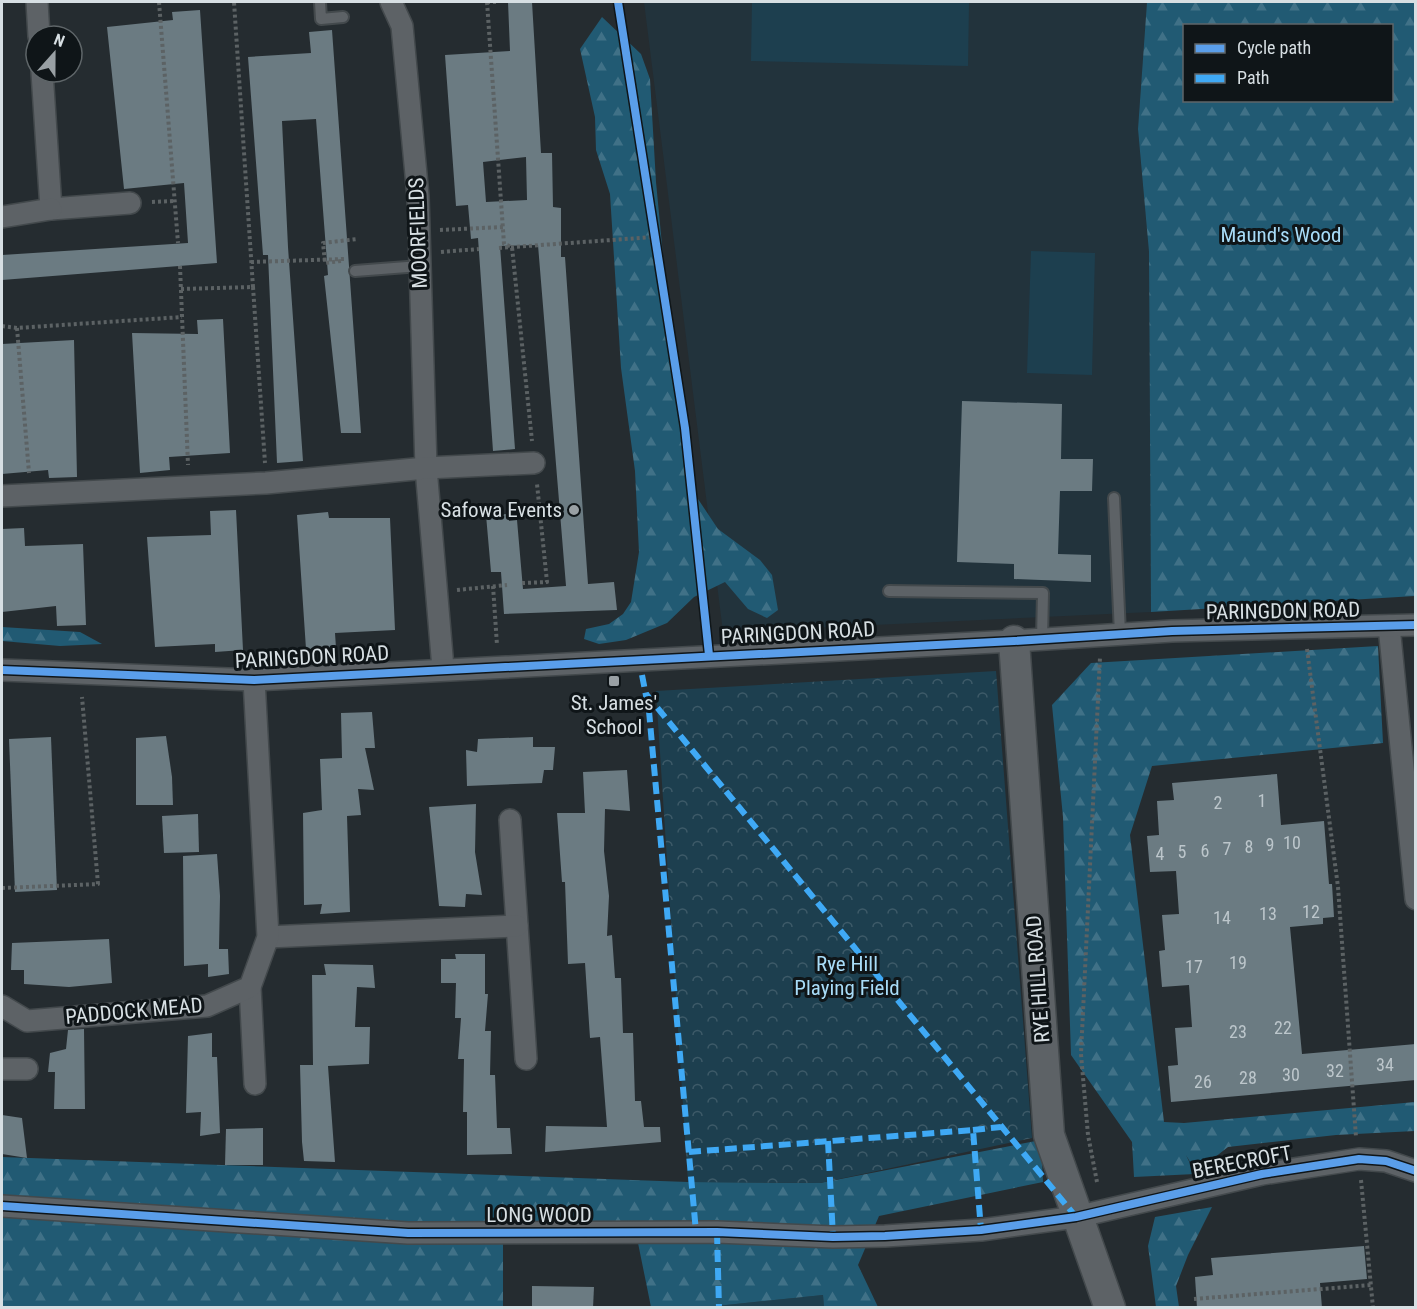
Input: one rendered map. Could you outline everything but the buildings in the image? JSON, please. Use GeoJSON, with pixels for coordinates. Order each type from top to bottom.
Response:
{"type":"FeatureCollection","features":[{"type":"Feature","properties":{"kind":"street"},"geometry":{"type":"LineString","coordinates":[[37,2],[38,24]]}},
{"type":"Feature","properties":{"kind":"street","name":"MOORFIELDS"},"geometry":{"type":"LineString","coordinates":[[391,2],[402,26],[420,266],[426,468],[443,668]]}},
{"type":"Feature","properties":{"kind":"street"},"geometry":{"type":"LineString","coordinates":[[43,84],[51,209]]}},
{"type":"Feature","properties":{"kind":"street"},"geometry":{"type":"LineString","coordinates":[[2,217],[51,209],[130,203]]}},
{"type":"Feature","properties":{"kind":"street"},"geometry":{"type":"LineString","coordinates":[[2,496],[266,483],[426,468],[534,463]]}},
{"type":"Feature","properties":{"kind":"street","name":"PARINGDON ROAD"},"geometry":{"type":"LineString","coordinates":[[2,670],[254,680],[443,668],[1120,634],[1416,625]]}},
{"type":"Feature","properties":{"kind":"street"},"geometry":{"type":"LineString","coordinates":[[1389,626],[1416,899]]}},
{"type":"Feature","properties":{"kind":"street","name":"RYE HILL ROAD"},"geometry":{"type":"LineString","coordinates":[[1028,640],[1049,1135],[1090,1213],[1110,1308]]}},
{"type":"Feature","properties":{"kind":"street"},"geometry":{"type":"LineString","coordinates":[[254,680],[268,936],[250,987],[255,1084]]}},
{"type":"Feature","properties":{"kind":"street"},"geometry":{"type":"LineString","coordinates":[[510,820],[526,1059]]}},
{"type":"Feature","properties":{"kind":"street"},"geometry":{"type":"LineString","coordinates":[[268,936],[517,927]]}},
{"type":"Feature","properties":{"kind":"street","name":"PADDOCK MEAD"},"geometry":{"type":"LineString","coordinates":[[2,1006],[27,1021],[207,1006],[250,987]]}},
{"type":"Feature","properties":{"kind":"street"},"geometry":{"type":"LineString","coordinates":[[2,1069],[27,1069]]}},
{"type":"Feature","properties":{"kind":"street","name":"BERECROFT"},"geometry":{"type":"LineString","coordinates":[[1090,1213],[1262,1174],[1359,1159],[1386,1161],[1416,1171]]}},
{"type":"Feature","properties":{"kind":"street","name":"LONG WOOD"},"geometry":{"type":"LineString","coordinates":[[2,1206],[408,1233],[717,1232],[833,1237],[981,1230],[1090,1213]]}},
{"type":"Feature","properties":{"kind":"lane"},"geometry":{"type":"LineString","coordinates":[[320,2],[321,19],[343,17]]}},
{"type":"Feature","properties":{"kind":"lane"},"geometry":{"type":"LineString","coordinates":[[355,271],[420,266]]}},
{"type":"Feature","properties":{"kind":"lane"},"geometry":{"type":"LineString","coordinates":[[1114,498],[1120,634]]}},
{"type":"Feature","properties":{"kind":"lane"},"geometry":{"type":"LineString","coordinates":[[889,591],[1043,593],[1028,640]]}},
{"type":"Feature","properties":{"kind":"path"},"geometry":{"type":"LineString","coordinates":[[159,2],[178,243]]}},
{"type":"Feature","properties":{"kind":"path"},"geometry":{"type":"LineString","coordinates":[[234,2],[266,483]]}},
{"type":"Feature","properties":{"kind":"path"},"geometry":{"type":"LineString","coordinates":[[496,2],[487,2],[504,244],[512,247]]}},
{"type":"Feature","properties":{"kind":"path"},"geometry":{"type":"LineString","coordinates":[[652,226],[656,248]]}},
{"type":"Feature","properties":{"kind":"path"},"geometry":{"type":"LineString","coordinates":[[418,232],[503,227]]}},
{"type":"Feature","properties":{"kind":"path"},"geometry":{"type":"LineString","coordinates":[[499,248],[654,237]]}},
{"type":"Feature","properties":{"kind":"path"},"geometry":{"type":"LineString","coordinates":[[342,261],[325,263],[323,243],[357,239]]}},
{"type":"Feature","properties":{"kind":"path"},"geometry":{"type":"LineString","coordinates":[[512,247],[547,582],[522,583]]}},
{"type":"Feature","properties":{"kind":"path"},"geometry":{"type":"LineString","coordinates":[[440,252],[479,249]]}},
{"type":"Feature","properties":{"kind":"path"},"geometry":{"type":"LineString","coordinates":[[251,262],[347,259]]}},
{"type":"Feature","properties":{"kind":"path"},"geometry":{"type":"LineString","coordinates":[[180,266],[189,487]]}},
{"type":"Feature","properties":{"kind":"path"},"geometry":{"type":"LineString","coordinates":[[181,289],[253,287]]}},
{"type":"Feature","properties":{"kind":"path"},"geometry":{"type":"LineString","coordinates":[[2,326],[17,328],[182,317]]}},
{"type":"Feature","properties":{"kind":"path"},"geometry":{"type":"LineString","coordinates":[[17,328],[31,495]]}},
{"type":"Feature","properties":{"kind":"path"},"geometry":{"type":"LineString","coordinates":[[438,592],[507,585]]}},
{"type":"Feature","properties":{"kind":"path"},"geometry":{"type":"LineString","coordinates":[[493,586],[497,651]]}},
{"type":"Feature","properties":{"kind":"path"},"geometry":{"type":"LineString","coordinates":[[1303,629],[1338,887],[1345,1009],[1373,1308]]}},
{"type":"Feature","properties":{"kind":"path"},"geometry":{"type":"LineString","coordinates":[[1090,1213],[1088,1135],[1081,1054],[1101,648]]}},
{"type":"Feature","properties":{"kind":"path"},"geometry":{"type":"LineString","coordinates":[[2,888],[98,884],[82,700]]}},
{"type":"Feature","properties":{"kind":"path"},"geometry":{"type":"LineString","coordinates":[[1194,1299],[1372,1285]]}},
{"type":"Feature","properties":{"kind":"shaded area"},"geometry":{"type":"Polygon","coordinates":[[[644,2],[1147,2],[1138,129],[1149,252],[1151,612],[723,632],[644,2]]]}},
{"type":"Feature","properties":{"kind":"green space"},"geometry":{"type":"Polygon","coordinates":[[[752,2],[969,2],[968,66],[751,61],[752,2]]]}},
{"type":"Feature","properties":{"kind":"green space","name":"Maund's Wood"},"geometry":{"type":"Polygon","coordinates":[[[1147,2],[1415,2],[1415,596],[1151,612],[1149,252],[1138,129],[1147,2]]]}},
{"type":"Feature","properties":{"kind":"green space"},"geometry":{"type":"Polygon","coordinates":[[[602,17],[641,54],[650,79],[656,182],[672,350],[685,420],[688,484],[718,529],[760,560],[772,575],[778,610],[767,618],[748,609],[725,582],[694,597],[667,623],[626,640],[599,644],[584,639],[586,629],[609,624],[623,614],[631,602],[639,552],[635,471],[621,368],[610,194],[596,150],[595,117],[580,49],[602,17]]]}},
{"type":"Feature","properties":{"kind":"green space"},"geometry":{"type":"Polygon","coordinates":[[[1031,251],[1095,253],[1092,375],[1027,373],[1031,251]]]}},
{"type":"Feature","properties":{"kind":"green space"},"geometry":{"type":"Polygon","coordinates":[[[2,627],[80,632],[102,644],[60,646],[2,641],[2,627]]]}},
{"type":"Feature","properties":{"kind":"green space"},"geometry":{"type":"Polygon","coordinates":[[[1378,646],[1383,743],[1152,766],[1130,835],[1164,1122],[1184,1123],[1415,1102],[1415,1131],[1336,1135],[1228,1147],[1196,1172],[1186,1155],[1195,1174],[1134,1177],[1132,1142],[1071,1055],[1063,817],[1052,705],[1091,663],[1378,646]]]}},
{"type":"Feature","properties":{"kind":"green space","name":"Rye Hill Playing Field"},"geometry":{"type":"Polygon","coordinates":[[[996,671],[1032,1138],[820,1183],[688,1182],[656,691],[996,671]]]}},
{"type":"Feature","properties":{"kind":"green space"},"geometry":{"type":"Polygon","coordinates":[[[1041,1140],[1043,1182],[879,1216],[858,1265],[878,1307],[824,1307],[823,1295],[707,1307],[651,1307],[637,1238],[503,1238],[503,1307],[2,1308],[2,1157],[688,1182],[820,1183],[1041,1140]]]}},
{"type":"Feature","properties":{"kind":"green space"},"geometry":{"type":"Polygon","coordinates":[[[1212,1207],[1188,1255],[1176,1286],[1179,1307],[1156,1307],[1148,1246],[1155,1217],[1212,1207]]]}},
{"type":"Feature","properties":{"kind":"green space"},"geometry":{"type":"Polygon","coordinates":[[[823,1295],[824,1307],[707,1307],[823,1295]]]}},
{"type":"Feature","properties":{"kind":"marked path"},"geometry":{"type":"LineString","coordinates":[[642,675],[649,711],[696,1232]]}},
{"type":"Feature","properties":{"kind":"marked path"},"geometry":{"type":"LineString","coordinates":[[646,694],[1076,1217]]}},
{"type":"Feature","properties":{"kind":"marked path"},"geometry":{"type":"LineString","coordinates":[[973,1130],[1001,1127]]}},
{"type":"Feature","properties":{"kind":"marked path"},"geometry":{"type":"LineString","coordinates":[[689,1152],[973,1130],[981,1230]]}},
{"type":"Feature","properties":{"kind":"marked path"},"geometry":{"type":"LineString","coordinates":[[828,1141],[833,1237]]}},
{"type":"Feature","properties":{"kind":"marked path"},"geometry":{"type":"LineString","coordinates":[[717,1232],[719,1308]]}},
{"type":"Feature","properties":{"kind":"cycle path"},"geometry":{"type":"LineString","coordinates":[[618,2],[685,428],[709,655]]}},
{"type":"Feature","properties":{"kind":"cycle path"},"geometry":{"type":"LineString","coordinates":[[2,670],[254,680],[1172,631],[1416,625]]}},
{"type":"Feature","properties":{"kind":"cycle path"},"geometry":{"type":"LineString","coordinates":[[2,1206],[408,1233],[717,1232],[833,1237],[885,1236],[981,1230],[1076,1217],[1262,1174],[1359,1159],[1386,1161],[1416,1171]]}},
{"type":"Feature","properties":{"kind":"place","name":"Safowa Events"},"geometry":{"type":"Point","coordinates":[574,510]}},
{"type":"Feature","properties":{"kind":"place","name":"St. James' School"},"geometry":{"type":"Point","coordinates":[614,681]}}]}
